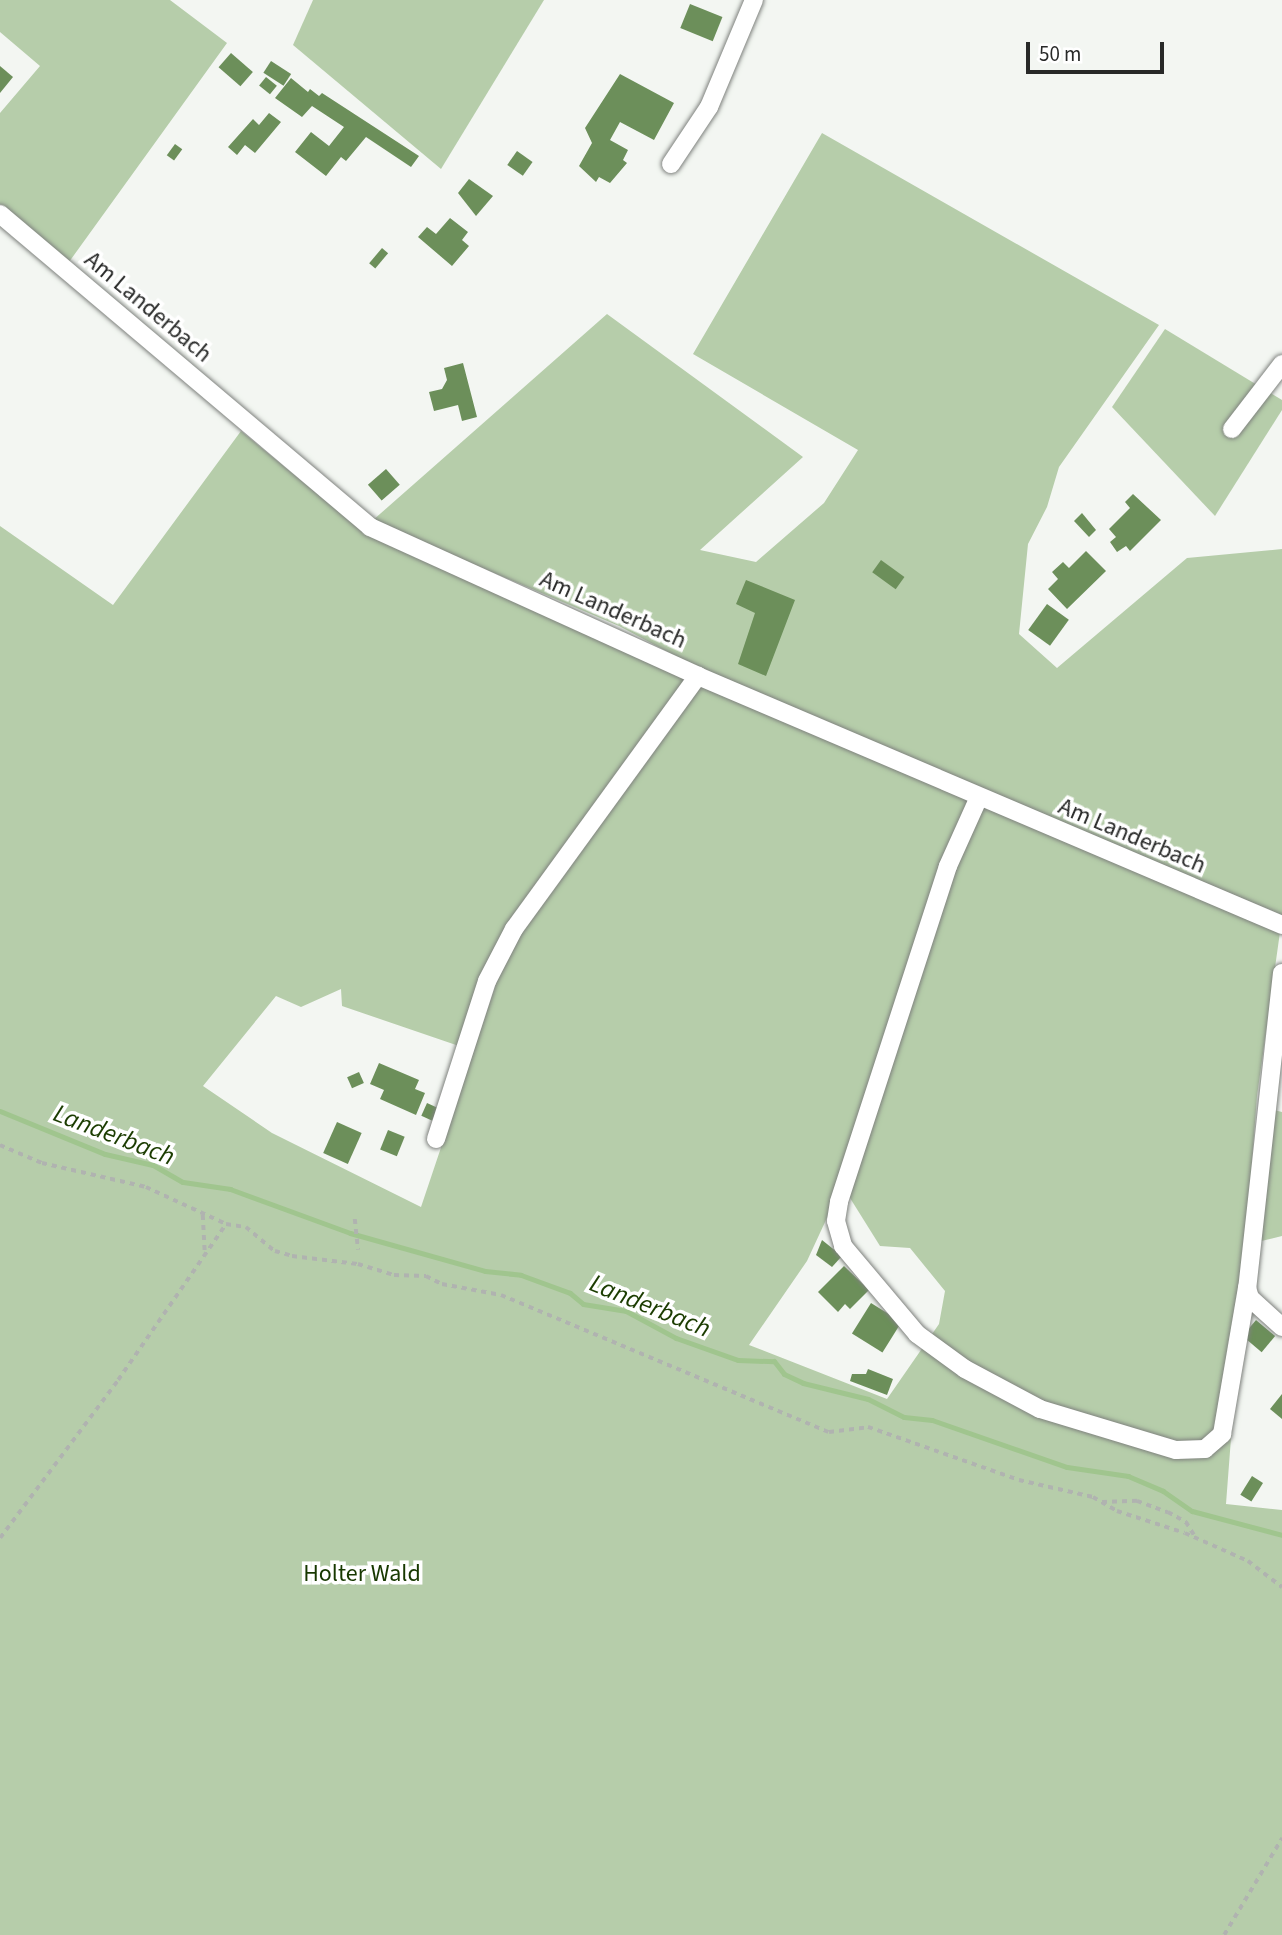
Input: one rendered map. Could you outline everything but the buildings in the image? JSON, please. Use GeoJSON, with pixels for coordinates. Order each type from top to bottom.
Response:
{"type":"FeatureCollection","features":[{"type":"Feature","properties":{"kind":"street"},"geometry":{"type":"LineString","coordinates":[[671,163],[709,107],[754,0]]}},
{"type":"Feature","properties":{"kind":"street","name":"Am Landerbach"},"geometry":{"type":"LineString","coordinates":[[0,214],[370,527],[698,676],[1282,925]]}},
{"type":"Feature","properties":{"kind":"street"},"geometry":{"type":"LineString","coordinates":[[1232,429],[1282,364]]}},
{"type":"Feature","properties":{"kind":"street"},"geometry":{"type":"LineString","coordinates":[[436,1139],[487,981],[514,929],[698,676]]}},
{"type":"Feature","properties":{"kind":"street"},"geometry":{"type":"LineString","coordinates":[[979,797],[948,866],[839,1202],[836,1221],[843,1246],[917,1334],[965,1369],[1040,1409],[1175,1450],[1205,1449],[1222,1434],[1247,1288],[1282,973]]}},
{"type":"Feature","properties":{"kind":"street"},"geometry":{"type":"LineString","coordinates":[[1247,1288],[1250,1298],[1282,1327]]}},
{"type":"Feature","properties":{"kind":"path"},"geometry":{"type":"LineString","coordinates":[[0,1145],[42,1163],[146,1187],[226,1224],[246,1227],[275,1251],[292,1256],[358,1264],[394,1275],[426,1276],[442,1284],[501,1295],[829,1432],[868,1427],[1019,1480],[1052,1485],[1101,1502],[1148,1523],[1195,1537],[1248,1561],[1282,1587]]}},
{"type":"Feature","properties":{"kind":"path"},"geometry":{"type":"LineString","coordinates":[[202,1214],[205,1254]]}},
{"type":"Feature","properties":{"kind":"path"},"geometry":{"type":"LineString","coordinates":[[355,1219],[358,1250]]}},
{"type":"Feature","properties":{"kind":"path"},"geometry":{"type":"LineString","coordinates":[[0,1538],[226,1224]]}},
{"type":"Feature","properties":{"kind":"path"},"geometry":{"type":"LineString","coordinates":[[1101,1502],[1137,1501],[1168,1512],[1186,1522],[1195,1537]]}},
{"type":"Feature","properties":{"kind":"path"},"geometry":{"type":"LineString","coordinates":[[1224,1935],[1282,1838]]}},
{"type":"Feature","properties":{"kind":"green space"},"geometry":{"type":"Polygon","coordinates":[[[0,0],[170,0],[227,43],[69,262],[0,204],[0,113],[40,66],[0,32],[0,0]]]}},
{"type":"Feature","properties":{"kind":"green space"},"geometry":{"type":"Polygon","coordinates":[[[313,0],[544,0],[441,169],[293,45],[313,0]]]}},
{"type":"Feature","properties":{"kind":"green space"},"geometry":{"type":"Polygon","coordinates":[[[822,133],[1159,325],[1059,467],[1047,507],[1028,544],[1019,634],[1057,668],[1187,558],[1282,549],[1282,915],[855,737],[700,669],[619,626],[372,521],[607,314],[803,457],[700,550],[756,562],[824,503],[858,450],[693,354],[822,133]]]}},
{"type":"Feature","properties":{"kind":"green space"},"geometry":{"type":"Polygon","coordinates":[[[1165,329],[1282,400],[1282,410],[1215,516],[1112,407],[1165,329]]]}},
{"type":"Feature","properties":{"kind":"green space","name":"Holter Wald"},"geometry":{"type":"Polygon","coordinates":[[[241,431],[365,533],[689,679],[505,927],[459,1046],[342,1006],[341,989],[301,1007],[276,996],[203,1086],[272,1133],[421,1207],[496,984],[519,934],[697,683],[1280,932],[1257,1096],[1226,1504],[1282,1510],[1282,1935],[0,1935],[0,526],[113,605],[241,431]],[[850,1198],[832,1207],[807,1261],[749,1345],[887,1399],[939,1324],[945,1291],[910,1248],[880,1246],[850,1198]]]}},
{"type":"Feature","properties":{"kind":"green space"},"geometry":{"type":"Polygon","coordinates":[[[1266,1108],[1282,1112],[1282,1236],[1257,1242],[1266,1108]]]}},
{"type":"Feature","properties":{"kind":"waterway","name":"Landerbach"},"geometry":{"type":"LineString","coordinates":[[0,1111],[105,1154],[153,1165],[183,1182],[230,1189],[350,1233],[485,1271],[521,1275],[570,1293],[583,1304],[626,1311],[676,1338],[738,1360],[774,1361],[784,1374],[803,1383],[868,1399],[904,1417],[932,1420],[1067,1467],[1128,1476],[1163,1491],[1192,1511],[1282,1535]]}}]}
